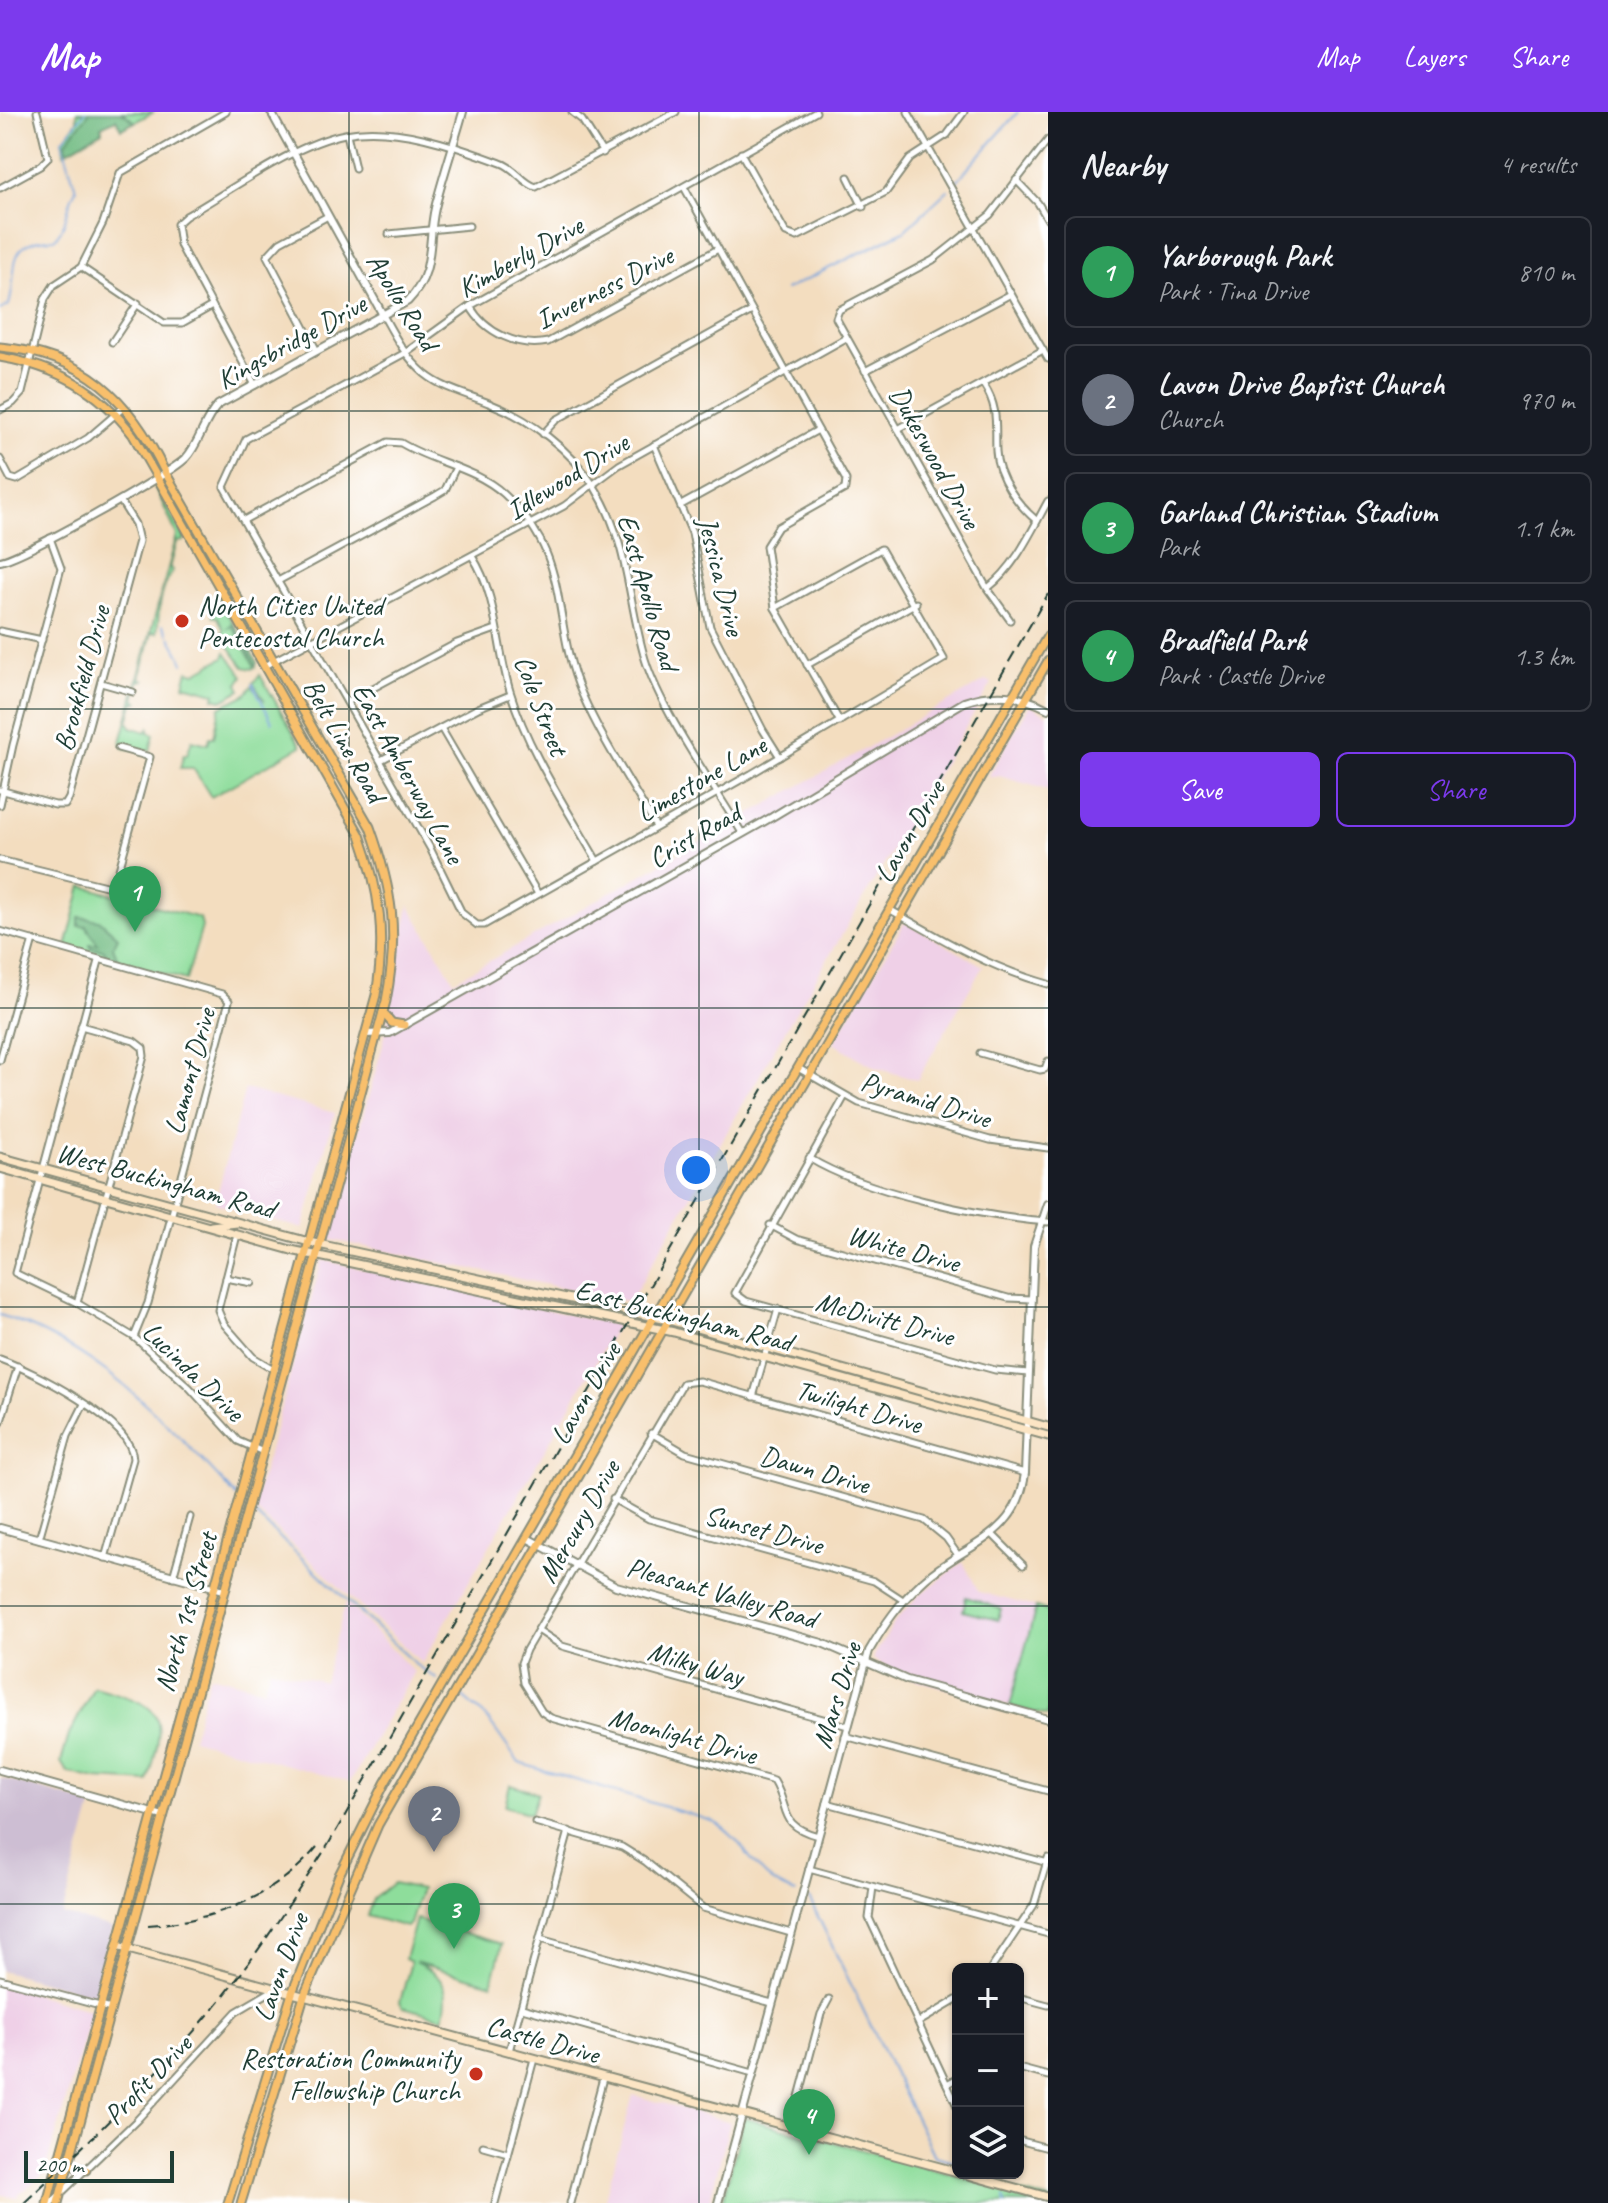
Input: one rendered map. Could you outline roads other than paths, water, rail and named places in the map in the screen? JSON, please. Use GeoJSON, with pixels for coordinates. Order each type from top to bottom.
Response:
{"type":"FeatureCollection","features":[{"type":"Feature","properties":{"kind":"main road","name":"Belt Line Road"},"geometry":{"type":"LineString","coordinates":[[0,347],[33,352],[93,378],[125,406],[145,431],[165,472],[370,827],[386,870],[394,919],[394,944],[377,1035]]}},
{"type":"Feature","properties":{"kind":"main road","name":"Belt Line Road"},"geometry":{"type":"LineString","coordinates":[[0,357],[31,363],[86,387],[115,413],[133,435],[360,835],[375,876],[383,943],[376,995],[365,1034]]}},
{"type":"Feature","properties":{"kind":"main road"},"geometry":{"type":"LineString","coordinates":[[220,588],[229,583]]}},
{"type":"Feature","properties":{"kind":"main road","name":"Lavon Drive"},"geometry":{"type":"LineString","coordinates":[[228,2203],[292,1993],[339,1875],[392,1771],[1048,635]]}},
{"type":"Feature","properties":{"kind":"main road","name":"Lavon Drive"},"geometry":{"type":"LineString","coordinates":[[241,2203],[304,1996],[361,1861],[405,1776],[1048,661]]}},
{"type":"Feature","properties":{"kind":"main road"},"geometry":{"type":"LineString","coordinates":[[846,984],[858,991]]}},
{"type":"Feature","properties":{"kind":"main road"},"geometry":{"type":"LineString","coordinates":[[383,1013],[392,1023],[404,1025]]}},
{"type":"Feature","properties":{"kind":"main road","name":"North 1st Street"},"geometry":{"type":"LineString","coordinates":[[59,2199],[182,1746],[241,1490],[257,1450],[365,1034]]}},
{"type":"Feature","properties":{"kind":"main road","name":"North 1st Street"},"geometry":{"type":"LineString","coordinates":[[49,2203],[171,1743],[245,1514],[275,1370],[317,1255],[377,1035]]}},
{"type":"Feature","properties":{"kind":"main road"},"geometry":{"type":"LineString","coordinates":[[341,1125],[352,1126]]}},
{"type":"Feature","properties":{"kind":"main road","name":"West Buckingham Road"},"geometry":{"type":"LineString","coordinates":[[0,1157],[320,1244]]}},
{"type":"Feature","properties":{"kind":"main road","name":"West Buckingham Road"},"geometry":{"type":"LineString","coordinates":[[0,1168],[306,1253]]}},
{"type":"Feature","properties":{"kind":"main road"},"geometry":{"type":"LineString","coordinates":[[205,1227],[238,1223]]}},
{"type":"Feature","properties":{"kind":"main road","name":"East Buckingham Road"},"geometry":{"type":"LineString","coordinates":[[320,1244],[668,1320],[766,1352],[1027,1426],[1048,1436]]}},
{"type":"Feature","properties":{"kind":"main road","name":"East Buckingham Road"},"geometry":{"type":"LineString","coordinates":[[306,1253],[766,1352]]}},
{"type":"Feature","properties":{"kind":"main road"},"geometry":{"type":"LineString","coordinates":[[393,1271],[395,1261]]}},
{"type":"Feature","properties":{"kind":"main road"},"geometry":{"type":"LineString","coordinates":[[462,1286],[465,1275]]}},
{"type":"Feature","properties":{"kind":"main road","name":"East Buckingham Road"},"geometry":{"type":"LineString","coordinates":[[1027,1426],[1048,1427]]}},
{"type":"Feature","properties":{"kind":"main road"},"geometry":{"type":"LineString","coordinates":[[235,1550],[237,1508]]}},
{"type":"Feature","properties":{"kind":"main road"},"geometry":{"type":"LineString","coordinates":[[171,1743],[182,1746]]}},
{"type":"Feature","properties":{"kind":"main road"},"geometry":{"type":"LineString","coordinates":[[392,1771],[405,1776]]}},
{"type":"Feature","properties":{"kind":"main road"},"geometry":{"type":"LineString","coordinates":[[361,1861],[357,1850],[368,1817]]}},
{"type":"Feature","properties":{"kind":"main road"},"geometry":{"type":"LineString","coordinates":[[149,1830],[158,1833]]}},
{"type":"Feature","properties":{"kind":"main road","name":"Castle Drive"},"geometry":{"type":"LineString","coordinates":[[117,1946],[952,2170]]}},
{"type":"Feature","properties":{"kind":"main road"},"geometry":{"type":"LineString","coordinates":[[73,2105],[83,2108]]}},
{"type":"Feature","properties":{"kind":"main road"},"geometry":{"type":"LineString","coordinates":[[68,2164],[86,2170]]}},
{"type":"Feature","properties":{"kind":"main road","name":"Castle Drive"},"geometry":{"type":"LineString","coordinates":[[985,2179],[1048,2197]]}},
{"type":"Feature","properties":{"kind":"street"},"geometry":{"type":"LineString","coordinates":[[0,188],[40,166],[48,158],[37,112]]}},
{"type":"Feature","properties":{"kind":"street"},"geometry":{"type":"LineString","coordinates":[[0,410],[18,399],[31,363],[49,291],[81,267],[103,223],[120,173],[226,112]]}},
{"type":"Feature","properties":{"kind":"street","name":"Apollo Road"},"geometry":{"type":"LineString","coordinates":[[271,112],[405,353],[442,385],[500,408],[543,434],[593,484]]}},
{"type":"Feature","properties":{"kind":"street","name":"Kingsbridge Drive"},"geometry":{"type":"LineString","coordinates":[[0,561],[50,538],[165,472],[187,456],[208,416],[218,405],[408,301],[422,283],[432,255],[433,230],[463,112]]}},
{"type":"Feature","properties":{"kind":"street"},"geometry":{"type":"LineString","coordinates":[[572,112],[582,120],[603,153]]}},
{"type":"Feature","properties":{"kind":"street"},"geometry":{"type":"LineString","coordinates":[[255,385],[175,235],[177,224],[295,154],[347,134],[383,132],[453,149],[512,168],[536,187],[676,112]]}},
{"type":"Feature","properties":{"kind":"street","name":"Kimberly Drive"},"geometry":{"type":"LineString","coordinates":[[246,439],[405,353],[470,306],[816,112]]}},
{"type":"Feature","properties":{"kind":"street"},"geometry":{"type":"LineString","coordinates":[[908,112],[1048,359]]}},
{"type":"Feature","properties":{"kind":"street"},"geometry":{"type":"LineString","coordinates":[[741,153],[786,233],[797,237],[863,207],[886,192],[910,159],[947,135],[964,112]]}},
{"type":"Feature","properties":{"kind":"street"},"geometry":{"type":"LineString","coordinates":[[347,134],[355,168]]}},
{"type":"Feature","properties":{"kind":"street"},"geometry":{"type":"LineString","coordinates":[[974,228],[998,207],[1048,140]]}},
{"type":"Feature","properties":{"kind":"street"},"geometry":{"type":"LineString","coordinates":[[848,177],[863,207]]}},
{"type":"Feature","properties":{"kind":"street"},"geometry":{"type":"LineString","coordinates":[[1016,180],[1038,203],[1048,220]]}},
{"type":"Feature","properties":{"kind":"street"},"geometry":{"type":"LineString","coordinates":[[684,187],[847,485],[773,532],[766,546],[775,608],[840,722]]}},
{"type":"Feature","properties":{"kind":"street"},"geometry":{"type":"LineString","coordinates":[[317,351],[267,256],[280,242],[328,216]]}},
{"type":"Feature","properties":{"kind":"street"},"geometry":{"type":"LineString","coordinates":[[389,234],[469,226]]}},
{"type":"Feature","properties":{"kind":"street","name":"Dukeswood Drive"},"geometry":{"type":"LineString","coordinates":[[974,228],[933,260],[839,310],[836,318],[987,588],[1010,620]]}},
{"type":"Feature","properties":{"kind":"street","name":"Inverness Drive"},"geometry":{"type":"LineString","coordinates":[[470,306],[486,327],[498,333],[534,345],[548,342],[718,249]]}},
{"type":"Feature","properties":{"kind":"street"},"geometry":{"type":"LineString","coordinates":[[81,267],[173,326],[212,306]]}},
{"type":"Feature","properties":{"kind":"street"},"geometry":{"type":"LineString","coordinates":[[865,371],[1011,294]]}},
{"type":"Feature","properties":{"kind":"street"},"geometry":{"type":"LineString","coordinates":[[112,342],[138,303]]}},
{"type":"Feature","properties":{"kind":"street"},"geometry":{"type":"LineString","coordinates":[[543,434],[556,420],[750,312]]}},
{"type":"Feature","properties":{"kind":"street","name":"Idlewood Drive"},"geometry":{"type":"LineString","coordinates":[[264,666],[532,524],[576,499],[593,484],[654,445],[846,338]]}},
{"type":"Feature","properties":{"kind":"street"},"geometry":{"type":"LineString","coordinates":[[898,429],[984,385],[1043,350]]}},
{"type":"Feature","properties":{"kind":"street"},"geometry":{"type":"LineString","coordinates":[[984,385],[998,416],[996,453],[1000,468],[1025,511],[1037,521]]}},
{"type":"Feature","properties":{"kind":"street"},"geometry":{"type":"LineString","coordinates":[[0,459],[10,478],[17,480],[88,438],[125,406]]}},
{"type":"Feature","properties":{"kind":"street"},"geometry":{"type":"LineString","coordinates":[[683,504],[818,430]]}},
{"type":"Feature","properties":{"kind":"street","name":"East Amberway Lane"},"geometry":{"type":"LineString","coordinates":[[246,439],[224,487],[470,922]]}},
{"type":"Feature","properties":{"kind":"street"},"geometry":{"type":"LineString","coordinates":[[244,520],[388,442],[401,443],[456,467],[500,491],[532,524],[555,572],[572,666],[582,694],[656,827]]}},
{"type":"Feature","properties":{"kind":"street","name":"Jessica Drive"},"geometry":{"type":"LineString","coordinates":[[654,445],[683,504],[699,560],[710,627],[722,657],[780,757]]}},
{"type":"Feature","properties":{"kind":"street"},"geometry":{"type":"LineString","coordinates":[[278,581],[445,490],[456,467]]}},
{"type":"Feature","properties":{"kind":"street","name":"East Apollo Road"},"geometry":{"type":"LineString","coordinates":[[593,484],[618,536],[628,566],[636,622],[653,683],[742,833]]}},
{"type":"Feature","properties":{"kind":"street","name":"Brookfield Drive"},"geometry":{"type":"LineString","coordinates":[[2,790],[55,805],[67,802],[139,541],[135,524],[120,499]]}},
{"type":"Feature","properties":{"kind":"street"},"geometry":{"type":"LineString","coordinates":[[987,588],[1002,577],[1048,501]]}},
{"type":"Feature","properties":{"kind":"street"},"geometry":{"type":"LineString","coordinates":[[0,805],[61,568],[50,538]]}},
{"type":"Feature","properties":{"kind":"street"},"geometry":{"type":"LineString","coordinates":[[775,608],[879,549],[888,555],[916,603],[807,665]]}},
{"type":"Feature","properties":{"kind":"street","name":"Cole Street"},"geometry":{"type":"LineString","coordinates":[[472,556],[488,586],[510,695],[541,763],[597,861]]}},
{"type":"Feature","properties":{"kind":"street","name":"Limestone Lane"},"geometry":{"type":"LineString","coordinates":[[470,922],[484,925],[942,662],[944,654],[916,603]]}},
{"type":"Feature","properties":{"kind":"street"},"geometry":{"type":"LineString","coordinates":[[347,702],[457,643],[496,629]]}},
{"type":"Feature","properties":{"kind":"street"},"geometry":{"type":"LineString","coordinates":[[0,631],[42,640]]}},
{"type":"Feature","properties":{"kind":"street"},"geometry":{"type":"LineString","coordinates":[[101,683],[133,692]]}},
{"type":"Feature","properties":{"kind":"street"},"geometry":{"type":"LineString","coordinates":[[381,760],[510,695]]}},
{"type":"Feature","properties":{"kind":"street","name":"Crist Road"},"geometry":{"type":"LineString","coordinates":[[365,1034],[377,1035],[404,1025],[742,833],[964,702],[990,696],[1012,696],[1026,698],[1048,709]]}},
{"type":"Feature","properties":{"kind":"street"},"geometry":{"type":"LineString","coordinates":[[441,728],[538,894]]}},
{"type":"Feature","properties":{"kind":"street"},"geometry":{"type":"LineString","coordinates":[[0,860],[110,890],[114,888],[150,757],[118,748]]}},
{"type":"Feature","properties":{"kind":"street"},"geometry":{"type":"LineString","coordinates":[[889,909],[968,954],[1012,974],[1048,984]]}},
{"type":"Feature","properties":{"kind":"street"},"geometry":{"type":"LineString","coordinates":[[0,931],[99,961],[39,1179]]}},
{"type":"Feature","properties":{"kind":"street"},"geometry":{"type":"LineString","coordinates":[[0,1060],[33,940]]}},
{"type":"Feature","properties":{"kind":"street","name":"Lamont Drive"},"geometry":{"type":"LineString","coordinates":[[99,961],[228,999],[227,1017],[148,1303],[134,1337]]}},
{"type":"Feature","properties":{"kind":"street"},"geometry":{"type":"LineString","coordinates":[[77,1303],[144,1051],[134,1041],[81,1026]]}},
{"type":"Feature","properties":{"kind":"street"},"geometry":{"type":"LineString","coordinates":[[980,1053],[1040,1070],[1045,1069],[1048,1061]]}},
{"type":"Feature","properties":{"kind":"street","name":"Pyramid Drive"},"geometry":{"type":"LineString","coordinates":[[798,1068],[859,1103],[990,1140],[1048,1148]]}},
{"type":"Feature","properties":{"kind":"street"},"geometry":{"type":"LineString","coordinates":[[770,1225],[845,1096]]}},
{"type":"Feature","properties":{"kind":"street"},"geometry":{"type":"LineString","coordinates":[[809,1158],[842,1176],[995,1218],[1044,1222]]}},
{"type":"Feature","properties":{"kind":"street","name":"Lucinda Drive"},"geometry":{"type":"LineString","coordinates":[[39,1179],[15,1273],[77,1303],[134,1337],[189,1387],[238,1441],[257,1450]]}},
{"type":"Feature","properties":{"kind":"street","name":"Mars Drive"},"geometry":{"type":"LineString","coordinates":[[718,2203],[865,1661],[903,1600],[958,1555],[993,1535],[1014,1510],[1025,1473],[1034,1246],[1048,1204]]}},
{"type":"Feature","properties":{"kind":"street","name":"McDivitt Drive"},"geometry":{"type":"LineString","coordinates":[[770,1225],[735,1293],[746,1301],[995,1370],[1028,1373]]}},
{"type":"Feature","properties":{"kind":"street","name":"White Drive"},"geometry":{"type":"LineString","coordinates":[[770,1225],[801,1240],[1008,1298],[1032,1299]]}},
{"type":"Feature","properties":{"kind":"street"},"geometry":{"type":"LineString","coordinates":[[237,1235],[218,1310],[224,1324],[253,1357],[275,1370]]}},
{"type":"Feature","properties":{"kind":"street"},"geometry":{"type":"LineString","coordinates":[[226,1278],[252,1283]]}},
{"type":"Feature","properties":{"kind":"street"},"geometry":{"type":"LineString","coordinates":[[753,1397],[778,1309]]}},
{"type":"Feature","properties":{"kind":"street"},"geometry":{"type":"LineString","coordinates":[[0,1359],[50,1382],[84,1404],[124,1438],[133,1451],[105,1558]]}},
{"type":"Feature","properties":{"kind":"street"},"geometry":{"type":"LineString","coordinates":[[0,1424],[18,1366]]}},
{"type":"Feature","properties":{"kind":"street","name":"Twilight Drive"},"geometry":{"type":"LineString","coordinates":[[683,1383],[699,1381],[1025,1473]]}},
{"type":"Feature","properties":{"kind":"street","name":"Mercury Drive"},"geometry":{"type":"LineString","coordinates":[[524,1683],[521,1663],[538,1630],[683,1383]]}},
{"type":"Feature","properties":{"kind":"street"},"geometry":{"type":"LineString","coordinates":[[39,1539],[68,1436],[84,1404]]}},
{"type":"Feature","properties":{"kind":"street","name":"Dawn Drive"},"geometry":{"type":"LineString","coordinates":[[651,1433],[685,1453],[924,1520],[946,1538],[958,1555]]}},
{"type":"Feature","properties":{"kind":"street","name":"Sunset Drive"},"geometry":{"type":"LineString","coordinates":[[613,1499],[649,1519],[874,1581],[903,1600]]}},
{"type":"Feature","properties":{"kind":"street"},"geometry":{"type":"LineString","coordinates":[[173,1577],[190,1517]]}},
{"type":"Feature","properties":{"kind":"street"},"geometry":{"type":"LineString","coordinates":[[0,1528],[219,1589]]}},
{"type":"Feature","properties":{"kind":"street"},"geometry":{"type":"LineString","coordinates":[[993,1535],[1023,1565]]}},
{"type":"Feature","properties":{"kind":"street","name":"Pleasant Valley Road"},"geometry":{"type":"LineString","coordinates":[[527,1538],[616,1586],[822,1643],[907,1680],[1048,1719]]}},
{"type":"Feature","properties":{"kind":"street","name":"Milky Way"},"geometry":{"type":"LineString","coordinates":[[538,1630],[562,1646],[848,1726]]}},
{"type":"Feature","properties":{"kind":"street","name":"Moonlight Drive"},"geometry":{"type":"LineString","coordinates":[[524,1683],[542,1712],[551,1718],[774,1781],[786,1817],[803,1832],[818,1836]]}},
{"type":"Feature","properties":{"kind":"street"},"geometry":{"type":"LineString","coordinates":[[845,1736],[1048,1791]]}},
{"type":"Feature","properties":{"kind":"street"},"geometry":{"type":"LineString","coordinates":[[0,1770],[163,1816]]}},
{"type":"Feature","properties":{"kind":"street"},"geometry":{"type":"LineString","coordinates":[[827,1803],[1048,1861],[1034,1905],[1023,1927],[996,1963]]}},
{"type":"Feature","properties":{"kind":"street"},"geometry":{"type":"LineString","coordinates":[[535,1822],[635,1854],[703,1908],[791,1933]]}},
{"type":"Feature","properties":{"kind":"street"},"geometry":{"type":"LineString","coordinates":[[509,2052],[569,1831]]}},
{"type":"Feature","properties":{"kind":"street"},"geometry":{"type":"LineString","coordinates":[[809,1869],[1048,1934]]}},
{"type":"Feature","properties":{"kind":"street"},"geometry":{"type":"LineString","coordinates":[[873,1887],[869,1918],[958,2107]]}},
{"type":"Feature","properties":{"kind":"street"},"geometry":{"type":"LineString","coordinates":[[540,1939],[772,2003]]}},
{"type":"Feature","properties":{"kind":"street"},"geometry":{"type":"LineString","coordinates":[[0,1979],[111,2009]]}},
{"type":"Feature","properties":{"kind":"street","name":"Profit Drive"},"geometry":{"type":"LineString","coordinates":[[49,2203],[59,2199],[177,2078],[236,2012],[276,1989]]}},
{"type":"Feature","properties":{"kind":"street"},"geometry":{"type":"LineString","coordinates":[[791,2127],[821,2014],[829,1999]]}},
{"type":"Feature","properties":{"kind":"street"},"geometry":{"type":"LineString","coordinates":[[1024,1999],[1048,2005]]}},
{"type":"Feature","properties":{"kind":"street"},"geometry":{"type":"LineString","coordinates":[[919,2022],[952,2003]]}},
{"type":"Feature","properties":{"kind":"street"},"geometry":{"type":"LineString","coordinates":[[522,2008],[753,2073]]}},
{"type":"Feature","properties":{"kind":"street"},"geometry":{"type":"LineString","coordinates":[[495,2203],[534,2059]]}},
{"type":"Feature","properties":{"kind":"street"},"geometry":{"type":"LineString","coordinates":[[1024,2070],[1048,2076]]}},
{"type":"Feature","properties":{"kind":"street"},"geometry":{"type":"LineString","coordinates":[[570,2203],[603,2078]]}},
{"type":"Feature","properties":{"kind":"street"},"geometry":{"type":"LineString","coordinates":[[947,2084],[952,2081]]}},
{"type":"Feature","properties":{"kind":"street"},"geometry":{"type":"LineString","coordinates":[[1024,2142],[1048,2148]]}},
{"type":"Feature","properties":{"kind":"street"},"geometry":{"type":"LineString","coordinates":[[483,2146],[508,2153]]}},
{"type":"Feature","properties":{"kind":"waterway"},"geometry":{"type":"LineString","coordinates":[[0,310],[9,305],[20,251],[38,240],[54,239],[62,228],[76,189],[62,141],[85,112]]}},
{"type":"Feature","properties":{"kind":"waterway"},"geometry":{"type":"LineString","coordinates":[[955,183],[1018,112]]}},
{"type":"Feature","properties":{"kind":"waterway"},"geometry":{"type":"LineString","coordinates":[[785,290],[904,231],[948,190]]}},
{"type":"Feature","properties":{"kind":"waterway"},"geometry":{"type":"LineString","coordinates":[[163,625],[168,634]]}},
{"type":"Feature","properties":{"kind":"waterway"},"geometry":{"type":"LineString","coordinates":[[170,637],[179,653]]}},
{"type":"Feature","properties":{"kind":"waterway"},"geometry":{"type":"LineString","coordinates":[[180,655],[183,664]]}},
{"type":"Feature","properties":{"kind":"waterway"},"geometry":{"type":"LineString","coordinates":[[253,684],[272,722]]}},
{"type":"Feature","properties":{"kind":"waterway"},"geometry":{"type":"LineString","coordinates":[[0,1315],[36,1329],[101,1367],[157,1415],[237,1497]]}},
{"type":"Feature","properties":{"kind":"waterway"},"geometry":{"type":"LineString","coordinates":[[250,1510],[419,1667],[437,1679]]}},
{"type":"Feature","properties":{"kind":"waterway"},"geometry":{"type":"LineString","coordinates":[[459,1694],[486,1717],[519,1763],[712,1821],[725,1829],[769,1878],[796,1893]]}},
{"type":"Feature","properties":{"kind":"waterway"},"geometry":{"type":"LineString","coordinates":[[809,1898],[934,2156],[952,2160]]}},
{"type":"Feature","properties":{"kind":"waterway"},"geometry":{"type":"LineString","coordinates":[[1004,2197],[1005,2203]]}},
{"type":"Feature","properties":{"kind":"railway"},"geometry":{"type":"LineString","coordinates":[[24,2203],[142,2088],[225,1995],[328,1845],[1048,594]]}},
{"type":"Feature","properties":{"kind":"railway"},"geometry":{"type":"LineString","coordinates":[[148,1925],[196,1918],[241,1904],[282,1880],[317,1847]]}},
{"type":"Feature","properties":{"kind":"place","name":"North Cities United Pentecostal Church"},"geometry":{"type":"Point","coordinates":[182,621]}},
{"type":"Feature","properties":{"kind":"place","name":"Yarborough Park"},"geometry":{"type":"Point","coordinates":[135,932]}},
{"type":"Feature","properties":{"kind":"place","name":"Lavon Drive Baptist Church"},"geometry":{"type":"Point","coordinates":[434,1852]}},
{"type":"Feature","properties":{"kind":"place","name":"Garland Christian Stadium"},"geometry":{"type":"Point","coordinates":[454,1949]}},
{"type":"Feature","properties":{"kind":"place","name":"Restoration Community Fellowship Church"},"geometry":{"type":"Point","coordinates":[476,2074]}},
{"type":"Feature","properties":{"kind":"place","name":"Bradfield Park"},"geometry":{"type":"Point","coordinates":[809,2155]}}]}
